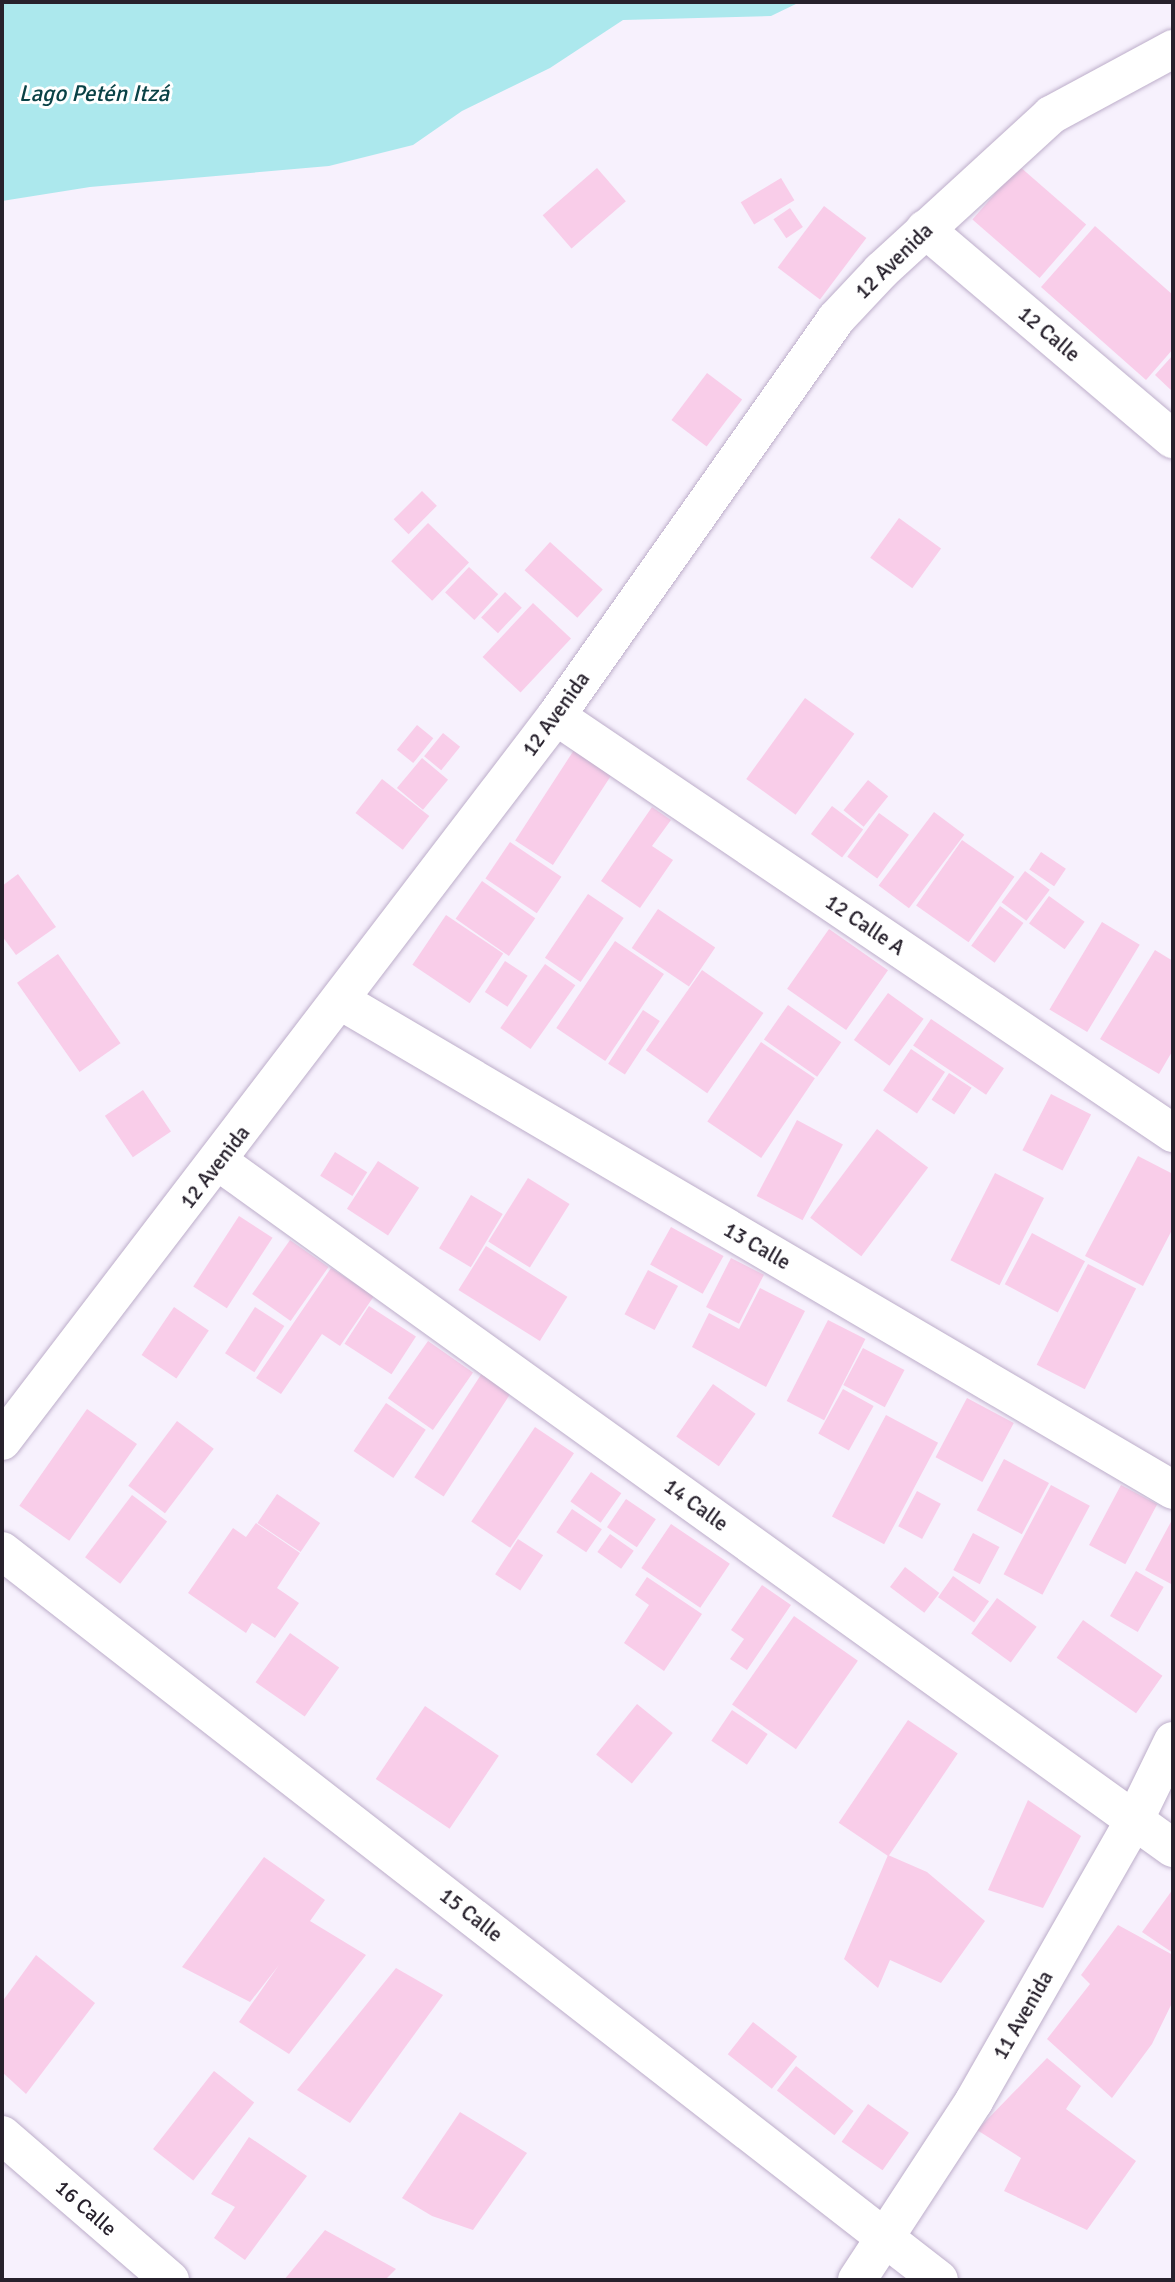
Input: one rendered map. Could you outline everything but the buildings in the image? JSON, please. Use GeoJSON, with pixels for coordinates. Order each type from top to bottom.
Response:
{"type":"FeatureCollection","features":[{"type":"Feature","properties":{"kind":"street","name":"12 Avenida"},"geometry":{"type":"LineString","coordinates":[[2,1441],[219,1162],[556,716],[836,319],[925,229],[1051,115],[1172,52]]}},
{"type":"Feature","properties":{"kind":"street","name":"12 Calle"},"geometry":{"type":"LineString","coordinates":[[925,229],[1173,439]]}},
{"type":"Feature","properties":{"kind":"street","name":"12 Calle A"},"geometry":{"type":"LineString","coordinates":[[556,716],[1173,1133]]}},
{"type":"Feature","properties":{"kind":"street","name":"13 Calle"},"geometry":{"type":"LineString","coordinates":[[341,1001],[1173,1490]]}},
{"type":"Feature","properties":{"kind":"street","name":"14 Calle"},"geometry":{"type":"LineString","coordinates":[[219,1162],[1173,1848]]}},
{"type":"Feature","properties":{"kind":"street","name":"15 Calle"},"geometry":{"type":"LineString","coordinates":[[2,1551],[939,2280]]}},
{"type":"Feature","properties":{"kind":"street","name":"11 Avenida"},"geometry":{"type":"LineString","coordinates":[[857,2280],[974,2101],[1134,1821],[1173,1741]]}},
{"type":"Feature","properties":{"kind":"street","name":"16 Calle"},"geometry":{"type":"LineString","coordinates":[[2,2135],[170,2280]]}},
{"type":"Feature","properties":{"kind":"water","name":"Lago Petén Itzá"},"geometry":{"type":"Polygon","coordinates":[[[2,2],[800,2],[771,16],[623,20],[550,68],[462,111],[413,145],[329,166],[90,187],[2,201],[2,2]]]}}]}
